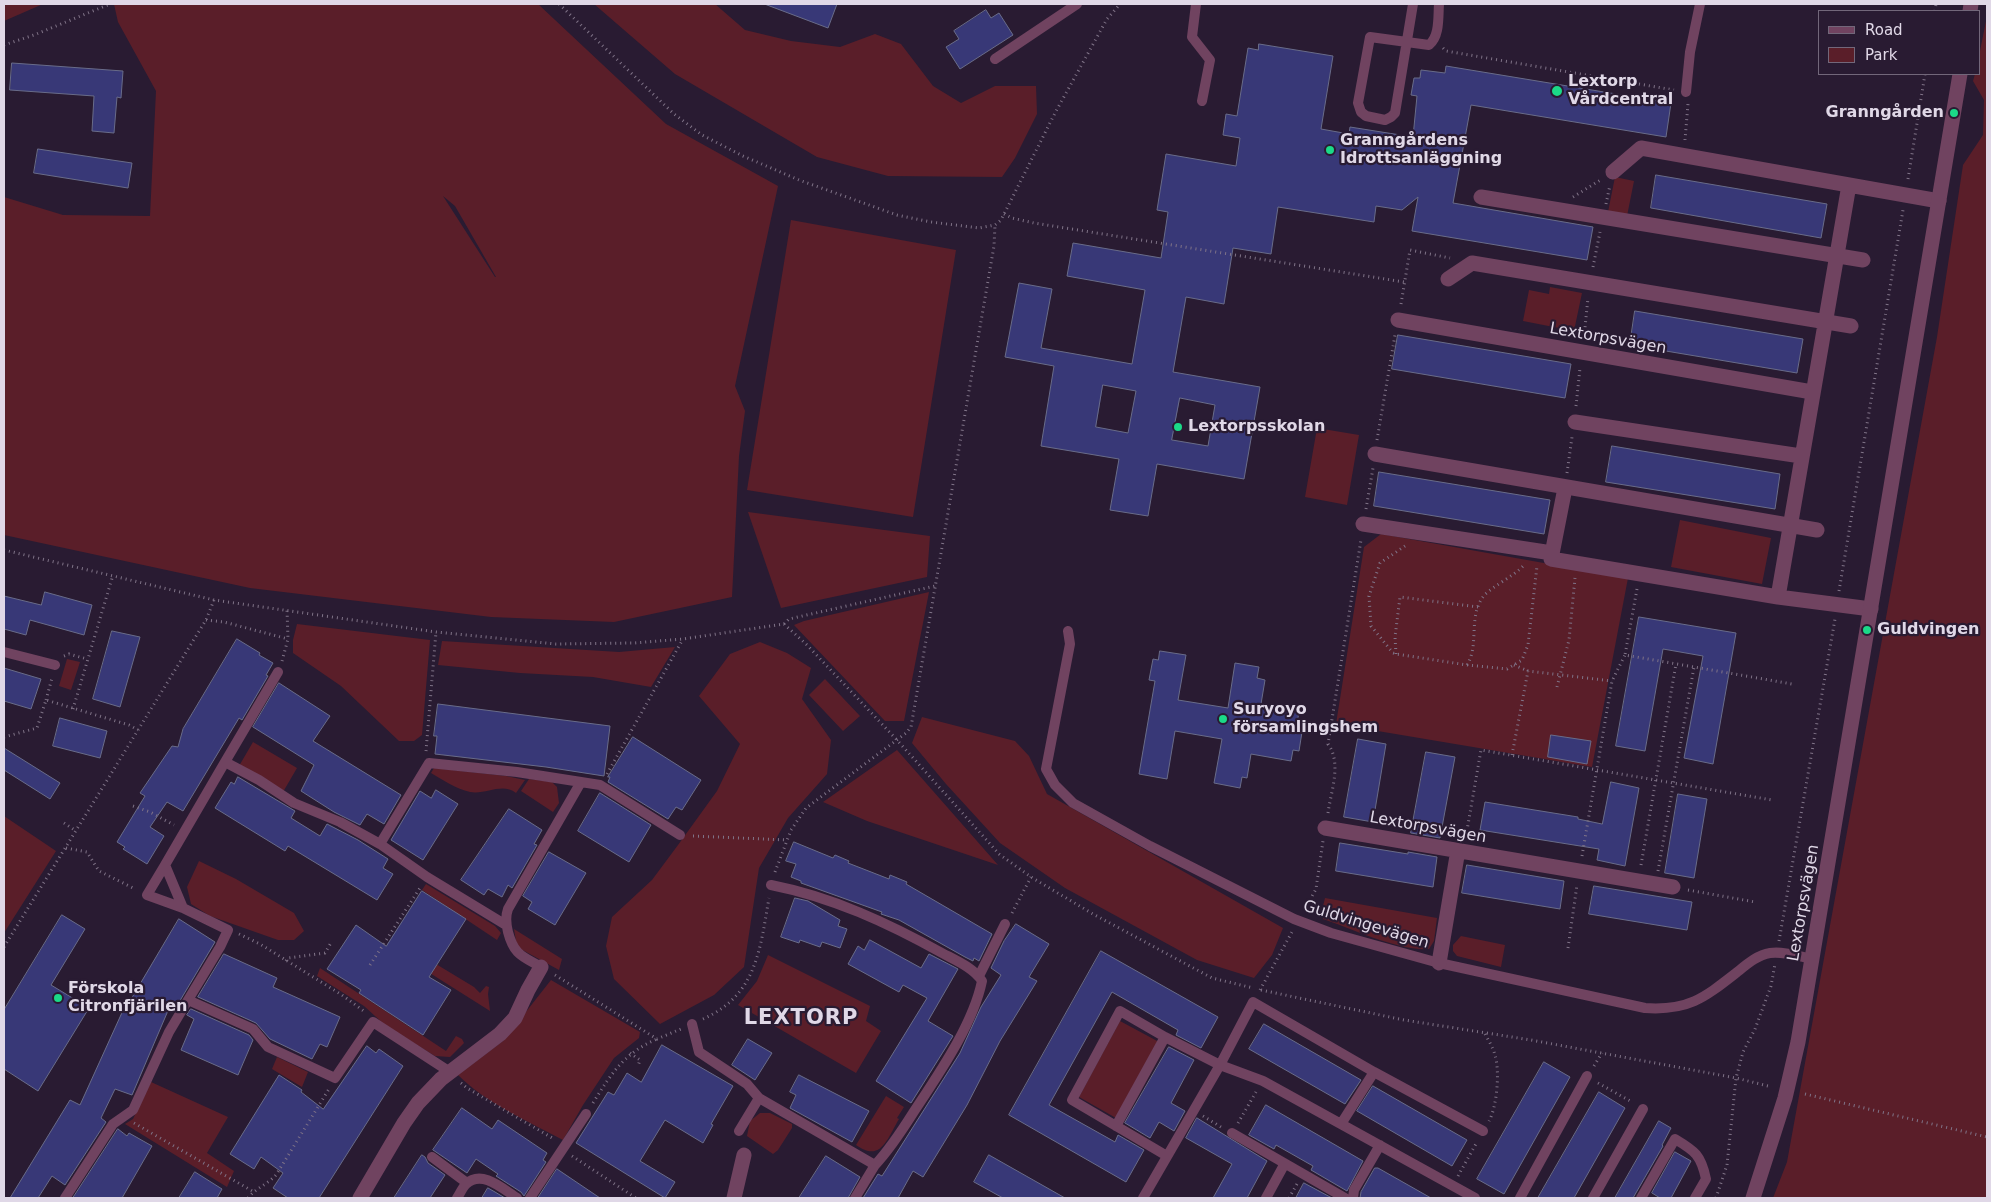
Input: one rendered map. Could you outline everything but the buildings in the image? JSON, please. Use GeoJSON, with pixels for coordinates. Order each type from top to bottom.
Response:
{"type":"FeatureCollection","features":[{"type":"Feature","properties":{"kind":"street","name":"Lextorpsvägen"},"geometry":{"type":"LineString","coordinates":[[1753,1198],[1785,1098],[1798,1042],[1960,75]]}},
{"type":"Feature","properties":{"kind":"street"},"geometry":{"type":"LineString","coordinates":[[1613,172],[1641,148],[1939,201]]}},
{"type":"Feature","properties":{"kind":"street"},"geometry":{"type":"LineString","coordinates":[[1778,597],[1848,185]]}},
{"type":"Feature","properties":{"kind":"street"},"geometry":{"type":"LineString","coordinates":[[1481,196],[1863,260]]}},
{"type":"Feature","properties":{"kind":"street"},"geometry":{"type":"LineString","coordinates":[[1448,279],[1472,263],[1851,326]]}},
{"type":"Feature","properties":{"kind":"street","name":"Lextorpsvägen"},"geometry":{"type":"LineString","coordinates":[[1398,320],[1812,392]]}},
{"type":"Feature","properties":{"kind":"street"},"geometry":{"type":"LineString","coordinates":[[1575,422],[1801,456]]}},
{"type":"Feature","properties":{"kind":"street"},"geometry":{"type":"LineString","coordinates":[[1375,454],[1817,530]]}},
{"type":"Feature","properties":{"kind":"street"},"geometry":{"type":"LineString","coordinates":[[1565,488],[1551,559],[1778,597],[1871,609]]}},
{"type":"Feature","properties":{"kind":"street"},"geometry":{"type":"LineString","coordinates":[[1363,524],[1552,553]]}},
{"type":"Feature","properties":{"kind":"street","name":"Lextorpsvägen"},"geometry":{"type":"LineString","coordinates":[[1325,828],[1673,887]]}},
{"type":"Feature","properties":{"kind":"street"},"geometry":{"type":"LineString","coordinates":[[1440,963],[1460,851]]}},
{"type":"Feature","properties":{"kind":"street"},"geometry":{"type":"LineString","coordinates":[[360,1198],[404,1122],[418,1103],[450,1072],[500,1034],[515,1018],[541,968]]}},
{"type":"Feature","properties":{"kind":"street"},"geometry":{"type":"LineString","coordinates":[[734,1198],[744,1155]]}},
{"type":"Feature","properties":{"kind":"lane"},"geometry":{"type":"LineString","coordinates":[[995,59],[1077,4]]}},
{"type":"Feature","properties":{"kind":"lane"},"geometry":{"type":"LineString","coordinates":[[1196,4],[1192,37],[1210,60],[1202,102]]}},
{"type":"Feature","properties":{"kind":"lane"},"geometry":{"type":"LineString","coordinates":[[1413,4],[1407,42],[1395,113],[1385,120],[1366,116],[1358,103],[1370,37],[1407,42],[1429,45],[1434,41],[1437,32],[1439,4]]}},
{"type":"Feature","properties":{"kind":"lane"},"geometry":{"type":"LineString","coordinates":[[1686,92],[1690,52],[1700,4]]}},
{"type":"Feature","properties":{"kind":"lane","name":"Guldvingevägen"},"geometry":{"type":"LineString","coordinates":[[1068,631],[1070,644],[1046,769],[1055,785],[1073,802],[1150,846],[1294,918],[1331,933],[1440,963],[1645,1008],[1665,1010],[1696,1001],[1767,953],[1778,952],[1812,959]]}},
{"type":"Feature","properties":{"kind":"lane"},"geometry":{"type":"LineString","coordinates":[[4,652],[55,665]]}},
{"type":"Feature","properties":{"kind":"lane"},"geometry":{"type":"LineString","coordinates":[[65,1198],[113,1124],[133,1110],[169,1032],[220,947],[228,930],[183,908],[147,895],[278,672]]}},
{"type":"Feature","properties":{"kind":"lane"},"geometry":{"type":"LineString","coordinates":[[225,762],[259,780],[294,803],[340,822],[380,844],[427,877],[506,925]]}},
{"type":"Feature","properties":{"kind":"lane"},"geometry":{"type":"LineString","coordinates":[[380,844],[430,764],[517,772],[600,785],[680,835]]}},
{"type":"Feature","properties":{"kind":"lane"},"geometry":{"type":"LineString","coordinates":[[541,968],[516,952],[511,945],[506,925],[508,909],[581,782]]}},
{"type":"Feature","properties":{"kind":"lane"},"geometry":{"type":"LineString","coordinates":[[165,865],[183,908]]}},
{"type":"Feature","properties":{"kind":"lane"},"geometry":{"type":"LineString","coordinates":[[771,885],[830,900],[877,919],[958,962],[979,976],[982,981],[973,1013],[923,1100],[890,1150],[875,1165],[855,1198]]}},
{"type":"Feature","properties":{"kind":"lane"},"geometry":{"type":"LineString","coordinates":[[979,976],[1005,924]]}},
{"type":"Feature","properties":{"kind":"lane"},"geometry":{"type":"LineString","coordinates":[[188,1000],[252,1029],[268,1047],[335,1078],[373,1022],[450,1072]]}},
{"type":"Feature","properties":{"kind":"lane"},"geometry":{"type":"LineString","coordinates":[[1143,1198],[1220,1065],[1253,1002],[1374,1072],[1483,1131]]}},
{"type":"Feature","properties":{"kind":"lane"},"geometry":{"type":"LineString","coordinates":[[1167,1156],[1072,1100],[1120,1012],[1220,1065],[1263,1081],[1475,1198]]}},
{"type":"Feature","properties":{"kind":"lane"},"geometry":{"type":"LineString","coordinates":[[692,1024],[699,1052],[747,1084],[759,1098],[875,1165]]}},
{"type":"Feature","properties":{"kind":"lane"},"geometry":{"type":"LineString","coordinates":[[1116,1126],[1166,1037]]}},
{"type":"Feature","properties":{"kind":"lane"},"geometry":{"type":"LineString","coordinates":[[1341,1124],[1374,1072]]}},
{"type":"Feature","properties":{"kind":"lane"},"geometry":{"type":"LineString","coordinates":[[1520,1198],[1587,1076]]}},
{"type":"Feature","properties":{"kind":"lane"},"geometry":{"type":"LineString","coordinates":[[739,1131],[759,1098]]}},
{"type":"Feature","properties":{"kind":"lane"},"geometry":{"type":"LineString","coordinates":[[1593,1198],[1643,1109]]}},
{"type":"Feature","properties":{"kind":"lane"},"geometry":{"type":"LineString","coordinates":[[530,1198],[586,1114]]}},
{"type":"Feature","properties":{"kind":"lane"},"geometry":{"type":"LineString","coordinates":[[1232,1133],[1284,1165],[1344,1198]]}},
{"type":"Feature","properties":{"kind":"lane"},"geometry":{"type":"LineString","coordinates":[[1641,1198],[1675,1139],[1695,1151],[1703,1165],[1706,1178],[1695,1198]]}},
{"type":"Feature","properties":{"kind":"lane"},"geometry":{"type":"LineString","coordinates":[[1353,1198],[1354,1190],[1380,1145]]}},
{"type":"Feature","properties":{"kind":"lane"},"geometry":{"type":"LineString","coordinates":[[432,1157],[467,1183]]}},
{"type":"Feature","properties":{"kind":"lane"},"geometry":{"type":"LineString","coordinates":[[1266,1198],[1284,1165]]}},
{"type":"Feature","properties":{"kind":"lane"},"geometry":{"type":"LineString","coordinates":[[457,1198],[467,1183],[489,1179],[517,1198]]}},
{"type":"Feature","properties":{"kind":"path"},"geometry":{"type":"LineString","coordinates":[[4,45],[110,4]]}},
{"type":"Feature","properties":{"kind":"path"},"geometry":{"type":"LineString","coordinates":[[558,4],[674,114],[702,134],[743,156],[799,180],[897,215],[931,222],[979,228],[995,225]]}},
{"type":"Feature","properties":{"kind":"path"},"geometry":{"type":"LineString","coordinates":[[586,1114],[616,1069],[630,1054],[657,1038],[708,1017],[736,996],[754,971],[760,952],[771,885],[777,863],[798,818],[806,808],[897,740],[911,727],[994,246],[995,225],[1004,214],[1055,113],[1107,19],[1120,4]]}},
{"type":"Feature","properties":{"kind":"path"},"geometry":{"type":"LineString","coordinates":[[1434,41],[1446,50],[1686,92],[1688,106],[1683,156]]}},
{"type":"Feature","properties":{"kind":"path"},"geometry":{"type":"LineString","coordinates":[[1716,1198],[1727,1165],[1736,1078],[1743,1052],[1755,1029],[1771,986],[1778,952],[1925,75]]}},
{"type":"Feature","properties":{"kind":"path"},"geometry":{"type":"LineString","coordinates":[[1553,208],[1613,172]]}},
{"type":"Feature","properties":{"kind":"path"},"geometry":{"type":"LineString","coordinates":[[1004,214],[1012,218],[1034,223],[1404,282]]}},
{"type":"Feature","properties":{"kind":"path"},"geometry":{"type":"LineString","coordinates":[[1306,907],[1316,889],[1336,763],[1334,752],[1328,744],[1410,250],[1472,263]]}},
{"type":"Feature","properties":{"kind":"path"},"geometry":{"type":"LineString","coordinates":[[1565,488],[1575,422],[1590,283]]}},
{"type":"Feature","properties":{"kind":"path"},"geometry":{"type":"LineString","coordinates":[[1428,534],[1380,563],[1368,596],[1372,626],[1393,653],[1396,654],[1498,669],[1507,669],[1514,666],[1522,660],[1528,645],[1537,569],[1535,551]]}},
{"type":"Feature","properties":{"kind":"path"},"geometry":{"type":"LineString","coordinates":[[4,550],[214,600],[436,632],[556,644],[634,643],[684,639],[784,624],[807,645],[897,740],[999,854],[1031,877],[1094,914],[1212,978],[1404,1020],[1602,1053],[1736,1078],[1768,1086]]}},
{"type":"Feature","properties":{"kind":"path"},"geometry":{"type":"LineString","coordinates":[[1467,665],[1471,657],[1474,620],[1481,598],[1522,568],[1535,551]]}},
{"type":"Feature","properties":{"kind":"path"},"geometry":{"type":"LineString","coordinates":[[1557,687],[1569,640],[1576,563]]}},
{"type":"Feature","properties":{"kind":"path"},"geometry":{"type":"LineString","coordinates":[[1568,948],[1579,871],[1612,681],[1625,655],[1640,574]]}},
{"type":"Feature","properties":{"kind":"path"},"geometry":{"type":"LineString","coordinates":[[73,709],[113,575]]}},
{"type":"Feature","properties":{"kind":"path"},"geometry":{"type":"LineString","coordinates":[[784,624],[789,619],[935,586]]}},
{"type":"Feature","properties":{"kind":"path"},"geometry":{"type":"LineString","coordinates":[[1396,654],[1395,636],[1400,597],[1478,607]]}},
{"type":"Feature","properties":{"kind":"path"},"geometry":{"type":"LineString","coordinates":[[4,947],[206,620],[214,600]]}},
{"type":"Feature","properties":{"kind":"path"},"geometry":{"type":"LineString","coordinates":[[278,672],[288,639],[287,610]]}},
{"type":"Feature","properties":{"kind":"path"},"geometry":{"type":"LineString","coordinates":[[206,620],[224,622],[288,639]]}},
{"type":"Feature","properties":{"kind":"path"},"geometry":{"type":"LineString","coordinates":[[430,764],[426,753],[436,632]]}},
{"type":"Feature","properties":{"kind":"path"},"geometry":{"type":"LineString","coordinates":[[600,785],[684,639]]}},
{"type":"Feature","properties":{"kind":"path"},"geometry":{"type":"LineString","coordinates":[[1625,655],[1792,684]]}},
{"type":"Feature","properties":{"kind":"path"},"geometry":{"type":"LineString","coordinates":[[1638,881],[1676,664]]}},
{"type":"Feature","properties":{"kind":"path"},"geometry":{"type":"LineString","coordinates":[[1514,666],[1528,671],[1560,676],[1612,681]]}},
{"type":"Feature","properties":{"kind":"path"},"geometry":{"type":"LineString","coordinates":[[1656,884],[1694,667]]}},
{"type":"Feature","properties":{"kind":"path"},"geometry":{"type":"LineString","coordinates":[[1512,755],[1528,671]]}},
{"type":"Feature","properties":{"kind":"path"},"geometry":{"type":"LineString","coordinates":[[4,738],[37,728],[46,700],[129,725],[138,730]]}},
{"type":"Feature","properties":{"kind":"path"},"geometry":{"type":"LineString","coordinates":[[1460,851],[1481,750],[1596,768],[1772,800]]}},
{"type":"Feature","properties":{"kind":"path"},"geometry":{"type":"LineString","coordinates":[[133,806],[150,812],[185,832]]}},
{"type":"Feature","properties":{"kind":"path"},"geometry":{"type":"LineString","coordinates":[[64,823],[76,831]]}},
{"type":"Feature","properties":{"kind":"path"},"geometry":{"type":"LineString","coordinates":[[680,835],[787,840]]}},
{"type":"Feature","properties":{"kind":"path"},"geometry":{"type":"LineString","coordinates":[[66,848],[87,852],[99,871],[147,895]]}},
{"type":"Feature","properties":{"kind":"path"},"geometry":{"type":"LineString","coordinates":[[370,965],[427,877]]}},
{"type":"Feature","properties":{"kind":"path"},"geometry":{"type":"LineString","coordinates":[[1005,924],[1031,877]]}},
{"type":"Feature","properties":{"kind":"path"},"geometry":{"type":"LineString","coordinates":[[1673,887],[1755,902]]}},
{"type":"Feature","properties":{"kind":"path"},"geometry":{"type":"LineString","coordinates":[[228,930],[252,940],[342,995],[363,1010],[373,1022]]}},
{"type":"Feature","properties":{"kind":"path"},"geometry":{"type":"LineString","coordinates":[[1260,990],[1291,934]]}},
{"type":"Feature","properties":{"kind":"path"},"geometry":{"type":"LineString","coordinates":[[286,961],[288,958],[325,953],[332,941]]}},
{"type":"Feature","properties":{"kind":"path"},"geometry":{"type":"LineString","coordinates":[[541,968],[578,988],[657,1038]]}},
{"type":"Feature","properties":{"kind":"path"},"geometry":{"type":"LineString","coordinates":[[1452,1185],[1493,1114],[1497,1090],[1496,1056],[1485,1033]]}},
{"type":"Feature","properties":{"kind":"path"},"geometry":{"type":"LineString","coordinates":[[1602,1053],[1587,1076],[1643,1109]]}},
{"type":"Feature","properties":{"kind":"path"},"geometry":{"type":"LineString","coordinates":[[630,1054],[640,1060],[638,1066]]}},
{"type":"Feature","properties":{"kind":"path"},"geometry":{"type":"LineString","coordinates":[[450,1072],[467,1088],[564,1148],[636,1198]]}},
{"type":"Feature","properties":{"kind":"path"},"geometry":{"type":"LineString","coordinates":[[248,1198],[276,1175],[335,1078]]}},
{"type":"Feature","properties":{"kind":"path"},"geometry":{"type":"LineString","coordinates":[[1193,1110],[1232,1133],[1263,1081]]}},
{"type":"Feature","properties":{"kind":"path"},"geometry":{"type":"LineString","coordinates":[[1804,1094],[1987,1137]]}},
{"type":"Feature","properties":{"kind":"path"},"geometry":{"type":"LineString","coordinates":[[123,1117],[254,1192]]}},
{"type":"Feature","properties":{"kind":"green space"},"geometry":{"type":"Polygon","coordinates":[[[4,4],[43,4],[4,21],[4,4]]]}},
{"type":"Feature","properties":{"kind":"green space"},"geometry":{"type":"Polygon","coordinates":[[[114,4],[538,4],[666,124],[778,186],[735,386],[745,411],[739,456],[732,597],[614,622],[491,617],[250,588],[4,535],[4,197],[63,215],[150,216],[156,91],[118,22],[114,4]],[[443,196],[496,277],[455,206],[443,196]]]}},
{"type":"Feature","properties":{"kind":"green space"},"geometry":{"type":"Polygon","coordinates":[[[594,4],[715,4],[745,30],[791,41],[840,47],[875,34],[901,44],[933,86],[961,103],[995,86],[1036,86],[1037,114],[1015,158],[1002,177],[888,176],[817,157],[675,74],[594,4]]]}},
{"type":"Feature","properties":{"kind":"green space"},"geometry":{"type":"Polygon","coordinates":[[[1987,16],[1987,1198],[1773,1198],[1787,1162],[1937,337],[1963,165],[1983,135],[1984,100],[1973,81],[1975,75],[1981,75],[1981,46],[1987,16]]]}},
{"type":"Feature","properties":{"kind":"green space"},"geometry":{"type":"Polygon","coordinates":[[[1615,177],[1634,181],[1627,216],[1608,212],[1615,177]]]}},
{"type":"Feature","properties":{"kind":"green space"},"geometry":{"type":"Polygon","coordinates":[[[791,220],[956,250],[913,517],[747,490],[791,220]]]}},
{"type":"Feature","properties":{"kind":"green space"},"geometry":{"type":"Polygon","coordinates":[[[1550,287],[1582,293],[1574,331],[1523,321],[1529,290],[1549,294],[1550,287]]]}},
{"type":"Feature","properties":{"kind":"green space"},"geometry":{"type":"Polygon","coordinates":[[[1317,428],[1359,435],[1347,505],[1305,497],[1317,428]]]}},
{"type":"Feature","properties":{"kind":"green space"},"geometry":{"type":"Polygon","coordinates":[[[748,512],[930,536],[927,577],[781,608],[748,512]]]}},
{"type":"Feature","properties":{"kind":"green space"},"geometry":{"type":"Polygon","coordinates":[[[1680,520],[1771,538],[1762,584],[1671,567],[1680,520]]]}},
{"type":"Feature","properties":{"kind":"green space"},"geometry":{"type":"Polygon","coordinates":[[[1381,534],[1628,578],[1592,767],[1336,724],[1364,547],[1381,534]]]}},
{"type":"Feature","properties":{"kind":"green space"},"geometry":{"type":"Polygon","coordinates":[[[929,592],[904,721],[885,721],[794,625],[804,621],[929,592]]]}},
{"type":"Feature","properties":{"kind":"green space"},"geometry":{"type":"Polygon","coordinates":[[[297,624],[430,640],[422,735],[414,741],[399,741],[341,686],[293,653],[293,640],[297,624]]]}},
{"type":"Feature","properties":{"kind":"green space"},"geometry":{"type":"Polygon","coordinates":[[[442,641],[619,652],[675,647],[651,687],[593,677],[520,673],[438,665],[442,641]]]}},
{"type":"Feature","properties":{"kind":"green space"},"geometry":{"type":"Polygon","coordinates":[[[760,642],[787,653],[811,668],[802,699],[831,740],[827,774],[788,818],[759,868],[744,967],[714,995],[660,1024],[614,979],[606,946],[612,917],[652,880],[717,791],[740,744],[699,696],[730,654],[760,642]]]}},
{"type":"Feature","properties":{"kind":"green space"},"geometry":{"type":"Polygon","coordinates":[[[67,659],[80,662],[71,690],[59,686],[67,659]]]}},
{"type":"Feature","properties":{"kind":"green space"},"geometry":{"type":"Polygon","coordinates":[[[825,679],[860,716],[843,731],[809,695],[825,679]]]}},
{"type":"Feature","properties":{"kind":"green space"},"geometry":{"type":"Polygon","coordinates":[[[922,717],[1015,741],[1029,756],[1047,794],[1283,928],[1272,955],[1254,978],[1197,960],[1065,888],[1000,843],[946,784],[912,743],[922,717]]]}},
{"type":"Feature","properties":{"kind":"green space"},"geometry":{"type":"Polygon","coordinates":[[[253,742],[297,768],[283,792],[239,766],[253,742]]]}},
{"type":"Feature","properties":{"kind":"green space"},"geometry":{"type":"Polygon","coordinates":[[[897,750],[998,865],[867,821],[823,802],[897,750]]]}},
{"type":"Feature","properties":{"kind":"green space"},"geometry":{"type":"Polygon","coordinates":[[[434,768],[525,780],[516,793],[505,789],[470,792],[455,787],[431,773],[434,768]]]}},
{"type":"Feature","properties":{"kind":"green space"},"geometry":{"type":"Polygon","coordinates":[[[529,779],[552,782],[557,787],[559,803],[553,812],[521,791],[529,779]]]}},
{"type":"Feature","properties":{"kind":"green space"},"geometry":{"type":"Polygon","coordinates":[[[4,816],[56,851],[4,933],[4,816]]]}},
{"type":"Feature","properties":{"kind":"green space"},"geometry":{"type":"Polygon","coordinates":[[[199,861],[236,879],[294,913],[304,931],[294,940],[278,940],[210,916],[191,904],[187,887],[199,861]]]}},
{"type":"Feature","properties":{"kind":"green space"},"geometry":{"type":"Polygon","coordinates":[[[426,884],[495,926],[501,933],[497,940],[422,890],[426,884]]]}},
{"type":"Feature","properties":{"kind":"green space"},"geometry":{"type":"Polygon","coordinates":[[[1325,898],[1437,918],[1434,941],[1429,949],[1404,947],[1323,919],[1322,910],[1325,898]]]}},
{"type":"Feature","properties":{"kind":"green space"},"geometry":{"type":"Polygon","coordinates":[[[514,929],[562,959],[559,970],[517,947],[514,929]]]}},
{"type":"Feature","properties":{"kind":"green space"},"geometry":{"type":"Polygon","coordinates":[[[1461,936],[1505,945],[1501,967],[1457,956],[1453,951],[1453,945],[1461,936]]]}},
{"type":"Feature","properties":{"kind":"green space"},"geometry":{"type":"Polygon","coordinates":[[[393,938],[474,987],[480,993],[486,986],[489,987],[490,1011],[387,946],[393,938]]]}},
{"type":"Feature","properties":{"kind":"green space"},"geometry":{"type":"Polygon","coordinates":[[[768,955],[870,1006],[866,1021],[881,1031],[856,1073],[738,1005],[757,981],[768,955]]]}},
{"type":"Feature","properties":{"kind":"green space"},"geometry":{"type":"Polygon","coordinates":[[[320,968],[446,1051],[456,1036],[462,1039],[464,1043],[450,1057],[435,1056],[386,1026],[364,1006],[317,976],[320,968]]]}},
{"type":"Feature","properties":{"kind":"green space"},"geometry":{"type":"Polygon","coordinates":[[[551,980],[640,1032],[639,1038],[614,1058],[583,1105],[563,1140],[522,1119],[482,1095],[458,1075],[503,1041],[551,980]]]}},
{"type":"Feature","properties":{"kind":"green space"},"geometry":{"type":"Polygon","coordinates":[[[1120,1021],[1159,1042],[1116,1118],[1079,1097],[1120,1021]]]}},
{"type":"Feature","properties":{"kind":"green space"},"geometry":{"type":"Polygon","coordinates":[[[277,1057],[308,1072],[302,1087],[272,1069],[277,1057]]]}},
{"type":"Feature","properties":{"kind":"green space"},"geometry":{"type":"Polygon","coordinates":[[[151,1082],[228,1117],[207,1153],[234,1171],[227,1187],[125,1124],[133,1119],[151,1082]]]}},
{"type":"Feature","properties":{"kind":"green space"},"geometry":{"type":"Polygon","coordinates":[[[886,1096],[904,1107],[887,1141],[877,1150],[865,1150],[856,1145],[886,1096]]]}},
{"type":"Feature","properties":{"kind":"green space"},"geometry":{"type":"Polygon","coordinates":[[[760,1113],[770,1113],[792,1124],[792,1128],[778,1150],[773,1154],[747,1136],[750,1121],[760,1113]]]}},
{"type":"Feature","properties":{"kind":"place","name":"Lextorp Vårdcentral"},"geometry":{"type":"Point","coordinates":[1557,91]}},
{"type":"Feature","properties":{"kind":"place","name":"Granngården"},"geometry":{"type":"Point","coordinates":[1954,113]}},
{"type":"Feature","properties":{"kind":"place","name":"Granngårdens Idrottsanläggning"},"geometry":{"type":"Point","coordinates":[1330,150]}},
{"type":"Feature","properties":{"kind":"place","name":"Lextorpsskolan"},"geometry":{"type":"Point","coordinates":[1178,427]}},
{"type":"Feature","properties":{"kind":"place","name":"Guldvingen"},"geometry":{"type":"Point","coordinates":[1867,630]}},
{"type":"Feature","properties":{"kind":"place","name":"Suryoyo församlingshem"},"geometry":{"type":"Point","coordinates":[1223,719]}},
{"type":"Feature","properties":{"kind":"place","name":"Förskola Citronfjärilen"},"geometry":{"type":"Point","coordinates":[58,998]}},
{"type":"Feature","properties":{"kind":"district","name":"LEXTORP"},"geometry":{"type":"Point","coordinates":[801,1019]}}]}
